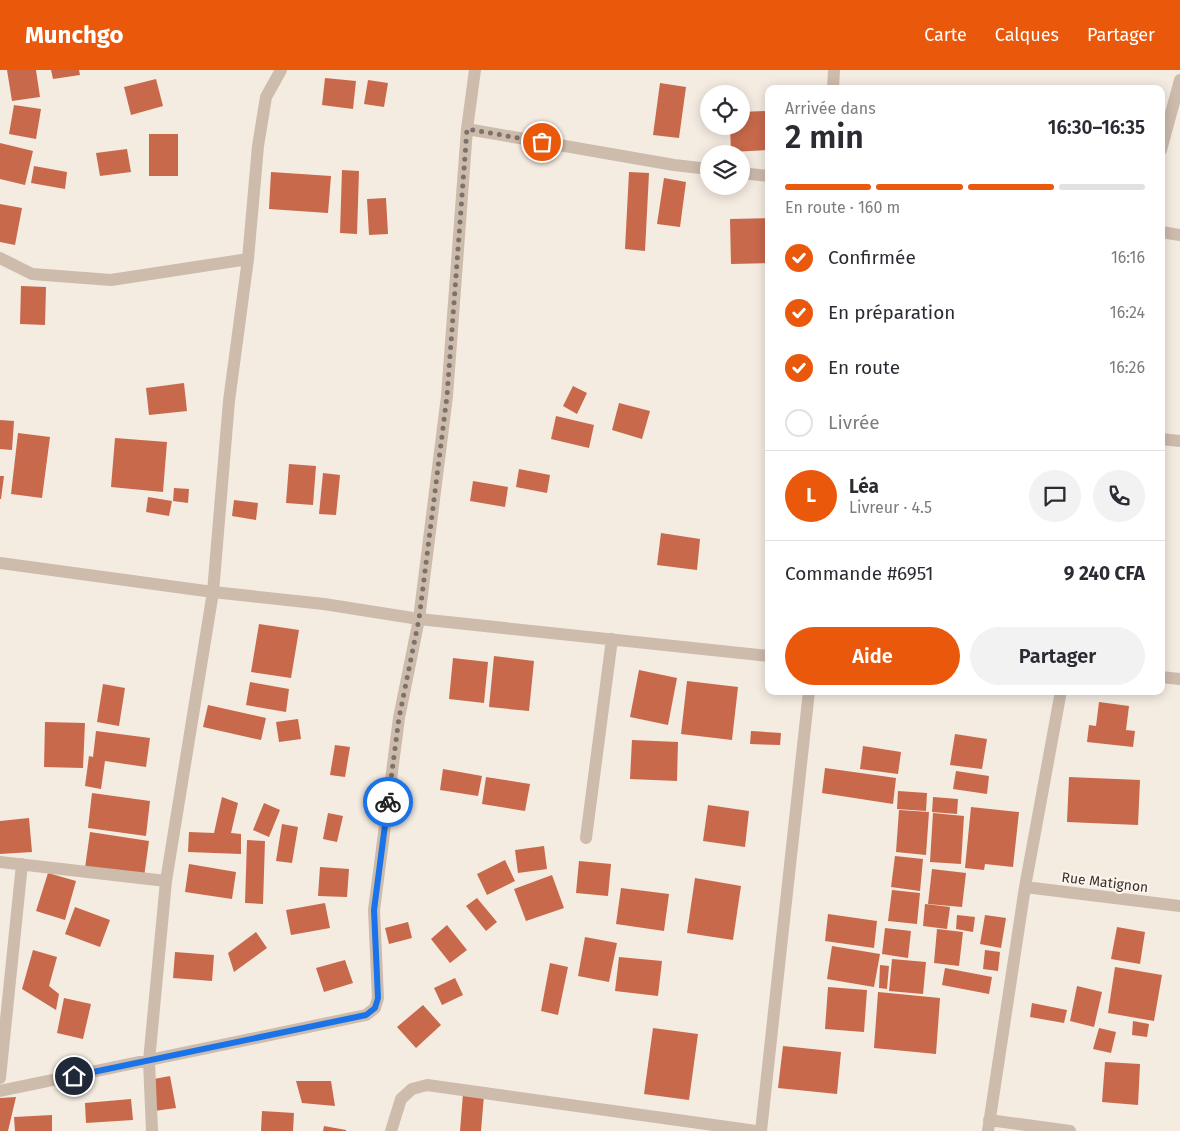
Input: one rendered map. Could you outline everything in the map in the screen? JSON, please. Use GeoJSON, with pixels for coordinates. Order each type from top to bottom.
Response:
{"type":"FeatureCollection","features":[{"type":"Feature","properties":{"kind":"street"},"geometry":{"type":"LineString","coordinates":[[152,1131],[149,1061],[166,881],[212,592],[229,401],[248,259],[258,146],[266,97],[281,70]]}},
{"type":"Feature","properties":{"kind":"street"},"geometry":{"type":"LineString","coordinates":[[0,1090],[149,1061],[366,1015],[375,1008],[378,998],[374,910],[399,718],[419,619],[447,396],[467,129],[475,70]]}},
{"type":"Feature","properties":{"kind":"street"},"geometry":{"type":"LineString","coordinates":[[834,70],[834,85]]}},
{"type":"Feature","properties":{"kind":"street"},"geometry":{"type":"LineString","coordinates":[[1165,135],[1180,80]]}},
{"type":"Feature","properties":{"kind":"street"},"geometry":{"type":"LineString","coordinates":[[467,129],[700,168]]}},
{"type":"Feature","properties":{"kind":"street"},"geometry":{"type":"LineString","coordinates":[[750,174],[765,176]]}},
{"type":"Feature","properties":{"kind":"street"},"geometry":{"type":"LineString","coordinates":[[1165,233],[1180,235]]}},
{"type":"Feature","properties":{"kind":"street"},"geometry":{"type":"LineString","coordinates":[[0,258],[32,274],[111,280],[248,259]]}},
{"type":"Feature","properties":{"kind":"street"},"geometry":{"type":"LineString","coordinates":[[1165,439],[1180,441]]}},
{"type":"Feature","properties":{"kind":"street"},"geometry":{"type":"LineString","coordinates":[[0,563],[212,592],[324,604],[419,619],[765,656]]}},
{"type":"Feature","properties":{"kind":"street"},"geometry":{"type":"LineString","coordinates":[[586,838],[612,639]]}},
{"type":"Feature","properties":{"kind":"street"},"geometry":{"type":"LineString","coordinates":[[1165,677],[1180,679]]}},
{"type":"Feature","properties":{"kind":"street"},"geometry":{"type":"LineString","coordinates":[[761,1131],[809,695]]}},
{"type":"Feature","properties":{"kind":"street"},"geometry":{"type":"LineString","coordinates":[[1060,695],[1026,887],[988,1126],[1070,1131]]}},
{"type":"Feature","properties":{"kind":"street"},"geometry":{"type":"LineString","coordinates":[[0,862],[166,881]]}},
{"type":"Feature","properties":{"kind":"street"},"geometry":{"type":"LineString","coordinates":[[0,1078],[22,864]]}},
{"type":"Feature","properties":{"kind":"street","name":"Rue Matignon"},"geometry":{"type":"LineString","coordinates":[[1026,887],[1180,906]]}},
{"type":"Feature","properties":{"kind":"street"},"geometry":{"type":"LineString","coordinates":[[391,1131],[401,1099],[412,1089],[427,1086],[756,1131]]}},
{"type":"Feature","properties":{"kind":"building"},"geometry":{"type":"Polygon","coordinates":[[[7,70],[36,70],[40,97],[12,101],[7,70]]]}},
{"type":"Feature","properties":{"kind":"building"},"geometry":{"type":"Polygon","coordinates":[[[51,70],[79,70],[80,75],[53,79],[51,70]]]}},
{"type":"Feature","properties":{"kind":"building"},"geometry":{"type":"Polygon","coordinates":[[[325,78],[356,81],[353,109],[322,105],[325,78]]]}},
{"type":"Feature","properties":{"kind":"building"},"geometry":{"type":"Polygon","coordinates":[[[156,79],[163,106],[131,115],[124,87],[156,79]]]}},
{"type":"Feature","properties":{"kind":"building"},"geometry":{"type":"Polygon","coordinates":[[[368,80],[388,83],[384,107],[364,104],[368,80]]]}},
{"type":"Feature","properties":{"kind":"building"},"geometry":{"type":"Polygon","coordinates":[[[660,83],[686,87],[679,138],[653,135],[660,83]]]}},
{"type":"Feature","properties":{"kind":"building"},"geometry":{"type":"Polygon","coordinates":[[[14,105],[41,109],[36,139],[9,134],[14,105]]]}},
{"type":"Feature","properties":{"kind":"building"},"geometry":{"type":"Polygon","coordinates":[[[765,111],[765,150],[750,151],[750,145],[731,145],[730,135],[750,135],[750,112],[765,111]]]}},
{"type":"Feature","properties":{"kind":"building"},"geometry":{"type":"Polygon","coordinates":[[[149,134],[178,134],[178,176],[149,176],[149,134]]]}},
{"type":"Feature","properties":{"kind":"building"},"geometry":{"type":"Polygon","coordinates":[[[0,143],[33,151],[25,185],[0,179],[0,143]]]}},
{"type":"Feature","properties":{"kind":"building"},"geometry":{"type":"Polygon","coordinates":[[[127,149],[131,172],[100,176],[96,153],[127,149]]]}},
{"type":"Feature","properties":{"kind":"building"},"geometry":{"type":"Polygon","coordinates":[[[34,166],[67,172],[65,189],[31,183],[34,166]]]}},
{"type":"Feature","properties":{"kind":"building"},"geometry":{"type":"Polygon","coordinates":[[[342,170],[359,171],[357,234],[340,233],[342,170]]]}},
{"type":"Feature","properties":{"kind":"building"},"geometry":{"type":"Polygon","coordinates":[[[271,172],[331,176],[328,213],[269,209],[271,172]]]}},
{"type":"Feature","properties":{"kind":"building"},"geometry":{"type":"Polygon","coordinates":[[[629,172],[649,173],[645,251],[625,249],[629,172]]]}},
{"type":"Feature","properties":{"kind":"building"},"geometry":{"type":"Polygon","coordinates":[[[664,178],[686,182],[680,227],[657,224],[664,178]]]}},
{"type":"Feature","properties":{"kind":"building"},"geometry":{"type":"Polygon","coordinates":[[[386,198],[388,234],[369,235],[367,199],[386,198]]]}},
{"type":"Feature","properties":{"kind":"building"},"geometry":{"type":"Polygon","coordinates":[[[0,204],[22,208],[15,245],[0,242],[0,204]]]}},
{"type":"Feature","properties":{"kind":"building"},"geometry":{"type":"Polygon","coordinates":[[[765,218],[765,263],[731,264],[730,219],[765,218]]]}},
{"type":"Feature","properties":{"kind":"building"},"geometry":{"type":"Polygon","coordinates":[[[21,286],[46,287],[45,325],[20,324],[21,286]]]}},
{"type":"Feature","properties":{"kind":"building"},"geometry":{"type":"Polygon","coordinates":[[[184,383],[187,411],[149,415],[146,388],[184,383]]]}},
{"type":"Feature","properties":{"kind":"building"},"geometry":{"type":"Polygon","coordinates":[[[573,386],[587,393],[577,414],[563,406],[573,386]]]}},
{"type":"Feature","properties":{"kind":"building"},"geometry":{"type":"Polygon","coordinates":[[[619,403],[650,411],[642,439],[612,430],[619,403]]]}},
{"type":"Feature","properties":{"kind":"building"},"geometry":{"type":"Polygon","coordinates":[[[556,416],[594,425],[589,448],[551,439],[556,416]]]}},
{"type":"Feature","properties":{"kind":"building"},"geometry":{"type":"Polygon","coordinates":[[[0,420],[14,421],[12,450],[0,449],[0,420]]]}},
{"type":"Feature","properties":{"kind":"building"},"geometry":{"type":"Polygon","coordinates":[[[18,433],[50,437],[42,498],[11,494],[18,433]]]}},
{"type":"Feature","properties":{"kind":"building"},"geometry":{"type":"Polygon","coordinates":[[[115,438],[167,442],[163,492],[111,487],[115,438]]]}},
{"type":"Feature","properties":{"kind":"building"},"geometry":{"type":"Polygon","coordinates":[[[289,464],[316,466],[313,505],[286,503],[289,464]]]}},
{"type":"Feature","properties":{"kind":"building"},"geometry":{"type":"Polygon","coordinates":[[[519,469],[550,475],[547,493],[516,487],[519,469]]]}},
{"type":"Feature","properties":{"kind":"building"},"geometry":{"type":"Polygon","coordinates":[[[323,473],[340,475],[336,515],[319,514],[323,473]]]}},
{"type":"Feature","properties":{"kind":"building"},"geometry":{"type":"Polygon","coordinates":[[[0,476],[4,476],[1,499],[0,499],[0,476]]]}},
{"type":"Feature","properties":{"kind":"building"},"geometry":{"type":"Polygon","coordinates":[[[473,481],[508,487],[505,507],[470,501],[473,481]]]}},
{"type":"Feature","properties":{"kind":"building"},"geometry":{"type":"Polygon","coordinates":[[[174,488],[189,489],[188,503],[173,501],[174,488]]]}},
{"type":"Feature","properties":{"kind":"building"},"geometry":{"type":"Polygon","coordinates":[[[148,497],[172,501],[169,516],[146,512],[148,497]]]}},
{"type":"Feature","properties":{"kind":"building"},"geometry":{"type":"Polygon","coordinates":[[[234,500],[258,503],[256,520],[232,516],[234,500]]]}},
{"type":"Feature","properties":{"kind":"building"},"geometry":{"type":"Polygon","coordinates":[[[661,533],[700,539],[697,570],[657,565],[661,533]]]}},
{"type":"Feature","properties":{"kind":"building"},"geometry":{"type":"Polygon","coordinates":[[[259,624],[299,630],[291,678],[251,672],[259,624]]]}},
{"type":"Feature","properties":{"kind":"building"},"geometry":{"type":"Polygon","coordinates":[[[494,656],[534,661],[529,711],[489,707],[494,656]]]}},
{"type":"Feature","properties":{"kind":"building"},"geometry":{"type":"Polygon","coordinates":[[[453,658],[488,662],[484,703],[449,699],[453,658]]]}},
{"type":"Feature","properties":{"kind":"building"},"geometry":{"type":"Polygon","coordinates":[[[639,670],[677,678],[668,725],[630,717],[639,670]]]}},
{"type":"Feature","properties":{"kind":"building"},"geometry":{"type":"Polygon","coordinates":[[[687,681],[738,687],[732,740],[681,734],[687,681]]]}},
{"type":"Feature","properties":{"kind":"building"},"geometry":{"type":"Polygon","coordinates":[[[250,682],[289,689],[286,712],[246,705],[250,682]]]}},
{"type":"Feature","properties":{"kind":"building"},"geometry":{"type":"Polygon","coordinates":[[[103,684],[125,688],[119,726],[97,722],[103,684]]]}},
{"type":"Feature","properties":{"kind":"building"},"geometry":{"type":"Polygon","coordinates":[[[1099,702],[1129,706],[1126,730],[1135,731],[1133,747],[1087,742],[1089,725],[1096,726],[1099,702]]]}},
{"type":"Feature","properties":{"kind":"building"},"geometry":{"type":"Polygon","coordinates":[[[208,705],[266,718],[261,740],[203,727],[208,705]]]}},
{"type":"Feature","properties":{"kind":"building"},"geometry":{"type":"Polygon","coordinates":[[[298,719],[301,739],[279,742],[276,722],[298,719]]]}},
{"type":"Feature","properties":{"kind":"building"},"geometry":{"type":"Polygon","coordinates":[[[45,722],[85,723],[83,768],[44,767],[45,722]]]}},
{"type":"Feature","properties":{"kind":"building"},"geometry":{"type":"Polygon","coordinates":[[[96,731],[150,738],[146,767],[105,761],[101,789],[85,786],[89,756],[93,757],[96,731]]]}},
{"type":"Feature","properties":{"kind":"building"},"geometry":{"type":"Polygon","coordinates":[[[751,731],[781,733],[780,745],[750,744],[751,731]]]}},
{"type":"Feature","properties":{"kind":"building"},"geometry":{"type":"Polygon","coordinates":[[[955,734],[987,739],[982,769],[950,765],[955,734]]]}},
{"type":"Feature","properties":{"kind":"building"},"geometry":{"type":"Polygon","coordinates":[[[632,740],[678,742],[677,781],[630,779],[632,740]]]}},
{"type":"Feature","properties":{"kind":"building"},"geometry":{"type":"Polygon","coordinates":[[[335,745],[350,747],[345,777],[330,775],[335,745]]]}},
{"type":"Feature","properties":{"kind":"building"},"geometry":{"type":"Polygon","coordinates":[[[863,746],[901,752],[898,774],[860,769],[863,746]]]}},
{"type":"Feature","properties":{"kind":"building"},"geometry":{"type":"Polygon","coordinates":[[[825,768],[896,778],[893,804],[822,793],[825,768]]]}},
{"type":"Feature","properties":{"kind":"building"},"geometry":{"type":"Polygon","coordinates":[[[443,769],[482,776],[478,796],[440,790],[443,769]]]}},
{"type":"Feature","properties":{"kind":"building"},"geometry":{"type":"Polygon","coordinates":[[[956,771],[989,776],[987,794],[953,789],[956,771]]]}},
{"type":"Feature","properties":{"kind":"building"},"geometry":{"type":"Polygon","coordinates":[[[486,777],[530,784],[525,811],[482,804],[486,777]]]}},
{"type":"Feature","properties":{"kind":"building"},"geometry":{"type":"Polygon","coordinates":[[[1069,777],[1140,780],[1138,825],[1067,822],[1069,777]]]}},
{"type":"Feature","properties":{"kind":"building"},"geometry":{"type":"Polygon","coordinates":[[[898,791],[927,793],[926,811],[897,809],[898,791]]]}},
{"type":"Feature","properties":{"kind":"building"},"geometry":{"type":"Polygon","coordinates":[[[92,793],[150,801],[146,836],[88,828],[92,793]]]}},
{"type":"Feature","properties":{"kind":"building"},"geometry":{"type":"Polygon","coordinates":[[[222,797],[238,803],[231,833],[241,834],[241,854],[188,852],[189,832],[214,833],[222,797]]]}},
{"type":"Feature","properties":{"kind":"building"},"geometry":{"type":"Polygon","coordinates":[[[933,797],[958,799],[957,814],[932,812],[933,797]]]}},
{"type":"Feature","properties":{"kind":"building"},"geometry":{"type":"Polygon","coordinates":[[[264,803],[280,810],[269,837],[253,830],[264,803]]]}},
{"type":"Feature","properties":{"kind":"building"},"geometry":{"type":"Polygon","coordinates":[[[708,805],[749,811],[745,847],[703,841],[708,805]]]}},
{"type":"Feature","properties":{"kind":"building"},"geometry":{"type":"Polygon","coordinates":[[[971,807],[1019,812],[1013,867],[985,864],[984,870],[965,868],[971,807]]]}},
{"type":"Feature","properties":{"kind":"building"},"geometry":{"type":"Polygon","coordinates":[[[899,810],[929,812],[926,855],[896,852],[899,810]]]}},
{"type":"Feature","properties":{"kind":"building"},"geometry":{"type":"Polygon","coordinates":[[[328,813],[343,816],[337,842],[323,839],[328,813]]]}},
{"type":"Feature","properties":{"kind":"building"},"geometry":{"type":"Polygon","coordinates":[[[933,813],[964,816],[961,864],[930,862],[933,813]]]}},
{"type":"Feature","properties":{"kind":"building"},"geometry":{"type":"Polygon","coordinates":[[[29,818],[32,852],[0,854],[0,821],[29,818]]]}},
{"type":"Feature","properties":{"kind":"building"},"geometry":{"type":"Polygon","coordinates":[[[282,824],[298,827],[292,863],[276,861],[282,824]]]}},
{"type":"Feature","properties":{"kind":"building"},"geometry":{"type":"Polygon","coordinates":[[[90,832],[149,841],[144,877],[85,868],[90,832]]]}},
{"type":"Feature","properties":{"kind":"building"},"geometry":{"type":"Polygon","coordinates":[[[247,840],[265,841],[263,904],[245,903],[247,840]]]}},
{"type":"Feature","properties":{"kind":"building"},"geometry":{"type":"Polygon","coordinates":[[[544,846],[547,869],[518,873],[515,850],[544,846]]]}},
{"type":"Feature","properties":{"kind":"building"},"geometry":{"type":"Polygon","coordinates":[[[895,856],[923,859],[920,891],[891,887],[895,856]]]}},
{"type":"Feature","properties":{"kind":"building"},"geometry":{"type":"Polygon","coordinates":[[[505,860],[515,881],[487,895],[477,874],[505,860]]]}},
{"type":"Feature","properties":{"kind":"building"},"geometry":{"type":"Polygon","coordinates":[[[579,861],[611,864],[608,896],[576,893],[579,861]]]}},
{"type":"Feature","properties":{"kind":"building"},"geometry":{"type":"Polygon","coordinates":[[[189,864],[236,872],[232,899],[185,892],[189,864]]]}},
{"type":"Feature","properties":{"kind":"building"},"geometry":{"type":"Polygon","coordinates":[[[320,867],[349,869],[347,897],[318,896],[320,867]]]}},
{"type":"Feature","properties":{"kind":"building"},"geometry":{"type":"Polygon","coordinates":[[[932,869],[966,873],[962,907],[928,904],[932,869]]]}},
{"type":"Feature","properties":{"kind":"building"},"geometry":{"type":"Polygon","coordinates":[[[48,873],[76,881],[65,920],[36,911],[48,873]]]}},
{"type":"Feature","properties":{"kind":"building"},"geometry":{"type":"Polygon","coordinates":[[[552,875],[564,908],[526,921],[514,889],[552,875]]]}},
{"type":"Feature","properties":{"kind":"building"},"geometry":{"type":"Polygon","coordinates":[[[695,878],[741,886],[733,940],[687,933],[695,878]]]}},
{"type":"Feature","properties":{"kind":"building"},"geometry":{"type":"Polygon","coordinates":[[[621,888],[669,894],[664,931],[616,924],[621,888]]]}},
{"type":"Feature","properties":{"kind":"building"},"geometry":{"type":"Polygon","coordinates":[[[892,890],[920,893],[917,924],[888,921],[892,890]]]}},
{"type":"Feature","properties":{"kind":"building"},"geometry":{"type":"Polygon","coordinates":[[[477,898],[497,922],[486,931],[466,906],[477,898]]]}},
{"type":"Feature","properties":{"kind":"building"},"geometry":{"type":"Polygon","coordinates":[[[325,903],[330,928],[291,935],[286,910],[325,903]]]}},
{"type":"Feature","properties":{"kind":"building"},"geometry":{"type":"Polygon","coordinates":[[[925,904],[950,907],[947,929],[923,926],[925,904]]]}},
{"type":"Feature","properties":{"kind":"building"},"geometry":{"type":"Polygon","coordinates":[[[75,907],[110,920],[100,947],[65,934],[75,907]]]}},
{"type":"Feature","properties":{"kind":"building"},"geometry":{"type":"Polygon","coordinates":[[[828,914],[877,921],[874,948],[825,941],[828,914]]]}},
{"type":"Feature","properties":{"kind":"building"},"geometry":{"type":"Polygon","coordinates":[[[957,915],[975,917],[973,932],[956,929],[957,915]]]}},
{"type":"Feature","properties":{"kind":"building"},"geometry":{"type":"Polygon","coordinates":[[[985,915],[1006,918],[1001,948],[980,944],[985,915]]]}},
{"type":"Feature","properties":{"kind":"building"},"geometry":{"type":"Polygon","coordinates":[[[408,922],[412,938],[389,944],[385,928],[408,922]]]}},
{"type":"Feature","properties":{"kind":"building"},"geometry":{"type":"Polygon","coordinates":[[[447,925],[467,950],[450,963],[431,939],[447,925]]]}},
{"type":"Feature","properties":{"kind":"building"},"geometry":{"type":"Polygon","coordinates":[[[1117,927],[1145,932],[1140,964],[1111,959],[1117,927]]]}},
{"type":"Feature","properties":{"kind":"building"},"geometry":{"type":"Polygon","coordinates":[[[885,928],[911,931],[908,958],[882,954],[885,928]]]}},
{"type":"Feature","properties":{"kind":"building"},"geometry":{"type":"Polygon","coordinates":[[[937,929],[963,932],[959,966],[934,963],[937,929]]]}},
{"type":"Feature","properties":{"kind":"building"},"geometry":{"type":"Polygon","coordinates":[[[256,932],[267,948],[234,972],[228,953],[256,932]]]}},
{"type":"Feature","properties":{"kind":"building"},"geometry":{"type":"Polygon","coordinates":[[[585,937],[617,943],[609,982],[578,976],[585,937]]]}},
{"type":"Feature","properties":{"kind":"building"},"geometry":{"type":"Polygon","coordinates":[[[832,946],[880,954],[874,987],[827,979],[832,946]]]}},
{"type":"Feature","properties":{"kind":"building"},"geometry":{"type":"Polygon","coordinates":[[[33,950],[57,957],[49,986],[59,994],[56,1010],[22,989],[33,950]]]}},
{"type":"Feature","properties":{"kind":"building"},"geometry":{"type":"Polygon","coordinates":[[[985,950],[1000,952],[998,971],[983,969],[985,950]]]}},
{"type":"Feature","properties":{"kind":"building"},"geometry":{"type":"Polygon","coordinates":[[[175,952],[214,955],[212,981],[173,978],[175,952]]]}},
{"type":"Feature","properties":{"kind":"building"},"geometry":{"type":"Polygon","coordinates":[[[619,957],[662,961],[658,996],[615,991],[619,957]]]}},
{"type":"Feature","properties":{"kind":"building"},"geometry":{"type":"Polygon","coordinates":[[[892,959],[926,962],[923,994],[889,991],[892,959]]]}},
{"type":"Feature","properties":{"kind":"building"},"geometry":{"type":"Polygon","coordinates":[[[345,960],[353,983],[324,992],[316,968],[345,960]]]}},
{"type":"Feature","properties":{"kind":"building"},"geometry":{"type":"Polygon","coordinates":[[[550,963],[568,967],[558,1015],[541,1011],[550,963]]]}},
{"type":"Feature","properties":{"kind":"building"},"geometry":{"type":"Polygon","coordinates":[[[880,965],[889,966],[887,989],[879,988],[880,965]]]}},
{"type":"Feature","properties":{"kind":"building"},"geometry":{"type":"Polygon","coordinates":[[[1115,967],[1162,975],[1154,1021],[1108,1013],[1115,967]]]}},
{"type":"Feature","properties":{"kind":"building"},"geometry":{"type":"Polygon","coordinates":[[[945,968],[992,977],[989,994],[942,985],[945,968]]]}},
{"type":"Feature","properties":{"kind":"building"},"geometry":{"type":"Polygon","coordinates":[[[455,978],[463,995],[442,1005],[434,988],[455,978]]]}},
{"type":"Feature","properties":{"kind":"building"},"geometry":{"type":"Polygon","coordinates":[[[1077,986],[1102,992],[1094,1027],[1070,1021],[1077,986]]]}},
{"type":"Feature","properties":{"kind":"building"},"geometry":{"type":"Polygon","coordinates":[[[828,987],[867,990],[864,1032],[825,1029],[828,987]]]}},
{"type":"Feature","properties":{"kind":"building"},"geometry":{"type":"Polygon","coordinates":[[[878,992],[940,998],[936,1054],[874,1048],[878,992]]]}},
{"type":"Feature","properties":{"kind":"building"},"geometry":{"type":"Polygon","coordinates":[[[64,998],[91,1004],[83,1039],[57,1033],[64,998]]]}},
{"type":"Feature","properties":{"kind":"building"},"geometry":{"type":"Polygon","coordinates":[[[1032,1003],[1067,1010],[1064,1023],[1030,1017],[1032,1003]]]}},
{"type":"Feature","properties":{"kind":"building"},"geometry":{"type":"Polygon","coordinates":[[[423,1005],[441,1025],[416,1048],[397,1027],[423,1005]]]}},
{"type":"Feature","properties":{"kind":"building"},"geometry":{"type":"Polygon","coordinates":[[[1133,1021],[1149,1024],[1147,1037],[1132,1035],[1133,1021]]]}},
{"type":"Feature","properties":{"kind":"building"},"geometry":{"type":"Polygon","coordinates":[[[653,1028],[698,1034],[689,1100],[644,1094],[653,1028]]]}},
{"type":"Feature","properties":{"kind":"building"},"geometry":{"type":"Polygon","coordinates":[[[1099,1028],[1116,1032],[1111,1053],[1093,1049],[1099,1028]]]}},
{"type":"Feature","properties":{"kind":"building"},"geometry":{"type":"Polygon","coordinates":[[[783,1046],[841,1052],[837,1094],[778,1088],[783,1046]]]}},
{"type":"Feature","properties":{"kind":"building"},"geometry":{"type":"Polygon","coordinates":[[[1105,1062],[1140,1064],[1138,1105],[1102,1102],[1105,1062]]]}},
{"type":"Feature","properties":{"kind":"building"},"geometry":{"type":"Polygon","coordinates":[[[170,1076],[176,1108],[154,1111],[154,1079],[170,1076]]]}},
{"type":"Feature","properties":{"kind":"building"},"geometry":{"type":"Polygon","coordinates":[[[296,1081],[331,1081],[335,1106],[302,1103],[296,1081]]]}},
{"type":"Feature","properties":{"kind":"building"},"geometry":{"type":"Polygon","coordinates":[[[463,1094],[484,1095],[481,1131],[460,1131],[463,1094]]]}},
{"type":"Feature","properties":{"kind":"building"},"geometry":{"type":"Polygon","coordinates":[[[16,1097],[8,1131],[0,1131],[0,1098],[16,1097]]]}},
{"type":"Feature","properties":{"kind":"building"},"geometry":{"type":"Polygon","coordinates":[[[131,1099],[133,1120],[86,1123],[85,1103],[131,1099]]]}},
{"type":"Feature","properties":{"kind":"building"},"geometry":{"type":"Polygon","coordinates":[[[262,1111],[294,1113],[293,1131],[261,1131],[262,1111]]]}},
{"type":"Feature","properties":{"kind":"building"},"geometry":{"type":"Polygon","coordinates":[[[52,1115],[52,1131],[15,1131],[14,1117],[52,1115]]]}},
{"type":"Feature","properties":{"kind":"building"},"geometry":{"type":"Polygon","coordinates":[[[324,1126],[346,1130],[346,1131],[323,1131],[324,1126]]]}},
{"type":"Feature","properties":{"kind":"way so far"},"geometry":{"type":"LineString","coordinates":[[388,802],[399,718],[419,619],[447,396],[467,129],[542,142]]}},
{"type":"Feature","properties":{"kind":"route"},"geometry":{"type":"LineString","coordinates":[[74,1076],[366,1015],[375,1008],[378,998],[374,910],[388,802]]}}]}
